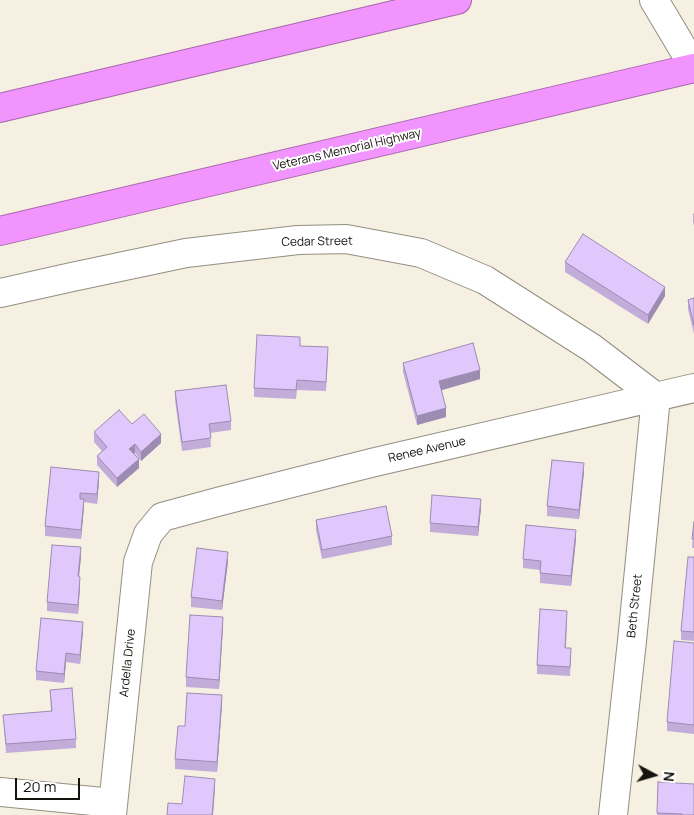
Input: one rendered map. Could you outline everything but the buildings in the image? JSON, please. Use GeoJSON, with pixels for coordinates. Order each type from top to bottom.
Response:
{"type":"FeatureCollection","features":[{"type":"Feature","properties":{"kind":"highway"},"geometry":{"type":"LineString","coordinates":[[0,108],[457,0]]}},
{"type":"Feature","properties":{"kind":"highway","name":"Veterans Memorial Highway"},"geometry":{"type":"LineString","coordinates":[[0,231],[694,68]]}},
{"type":"Feature","properties":{"kind":"street"},"geometry":{"type":"LineString","coordinates":[[654,0],[694,68]]}},
{"type":"Feature","properties":{"kind":"street","name":"Cedar Street"},"geometry":{"type":"LineString","coordinates":[[0,294],[186,252],[298,240],[346,239],[421,253],[485,280],[592,348],[656,397]]}},
{"type":"Feature","properties":{"kind":"street","name":"Renee Avenue"},"geometry":{"type":"LineString","coordinates":[[162,517],[371,463],[694,388]]}},
{"type":"Feature","properties":{"kind":"street","name":"Beth Street"},"geometry":{"type":"LineString","coordinates":[[613,815],[656,397]]}},
{"type":"Feature","properties":{"kind":"street","name":"Ardella Drive"},"geometry":{"type":"LineString","coordinates":[[113,809],[138,562],[148,534],[162,517]]}},
{"type":"Feature","properties":{"kind":"street"},"geometry":{"type":"LineString","coordinates":[[0,792],[113,809]]}}]}
